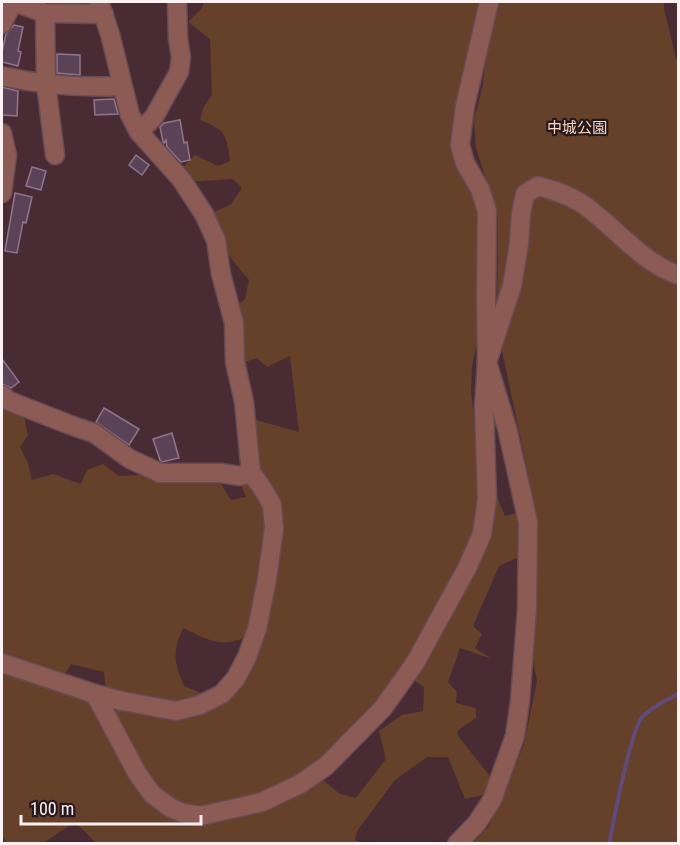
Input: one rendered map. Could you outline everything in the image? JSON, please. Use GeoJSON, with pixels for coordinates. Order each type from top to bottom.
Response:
{"type":"FeatureCollection","features":[{"type":"Feature","properties":{"kind":"street"},"geometry":{"type":"LineString","coordinates":[[2,24],[14,2],[45,13],[102,8],[130,115],[139,132],[181,180],[204,214],[216,240],[221,274],[234,323],[235,362],[244,402],[250,473],[261,486],[272,506],[274,528],[257,629],[247,657],[236,678],[222,694],[200,705],[176,711],[94,694],[2,663]]}},
{"type":"Feature","properties":{"kind":"street"},"geometry":{"type":"LineString","coordinates":[[139,132],[154,117],[179,72],[181,57],[177,2]]}},
{"type":"Feature","properties":{"kind":"street"},"geometry":{"type":"LineString","coordinates":[[94,694],[137,773],[152,794],[171,808],[201,816],[262,802],[300,784],[326,766],[383,708],[415,663],[462,578],[482,534],[487,499],[484,407],[487,362],[487,212],[480,189],[465,162],[460,145],[465,106],[489,2]]}},
{"type":"Feature","properties":{"kind":"street"},"geometry":{"type":"LineString","coordinates":[[45,13],[46,84],[54,155]]}},
{"type":"Feature","properties":{"kind":"street"},"geometry":{"type":"LineString","coordinates":[[2,76],[46,84],[89,87],[122,86]]}},
{"type":"Feature","properties":{"kind":"street"},"geometry":{"type":"LineString","coordinates":[[2,133],[8,154],[2,193]]}},
{"type":"Feature","properties":{"kind":"street"},"geometry":{"type":"LineString","coordinates":[[457,843],[477,823],[492,800],[515,736],[520,701],[527,609],[528,522],[507,428],[487,362],[512,286],[525,194],[537,186],[559,192],[581,203],[649,259],[678,275]]}},
{"type":"Feature","properties":{"kind":"street"},"geometry":{"type":"LineString","coordinates":[[2,395],[9,401],[94,432],[130,459],[160,473],[240,476],[250,473]]}},
{"type":"Feature","properties":{"kind":"green space"},"geometry":{"type":"Polygon","coordinates":[[[204,2],[481,2],[459,118],[481,211],[479,331],[472,367],[471,392],[483,490],[475,535],[406,666],[376,704],[319,765],[280,788],[209,809],[186,805],[161,796],[144,773],[115,710],[117,704],[146,710],[227,696],[282,521],[255,466],[252,419],[299,432],[290,356],[267,367],[257,358],[242,363],[236,306],[245,299],[249,280],[225,251],[214,212],[231,204],[242,188],[233,179],[186,182],[184,166],[195,155],[218,166],[230,161],[228,145],[223,134],[220,130],[200,120],[204,106],[212,95],[210,39],[188,22],[202,8],[204,2]]]}},
{"type":"Feature","properties":{"kind":"green space","name":"中城公園"},"geometry":{"type":"Polygon","coordinates":[[[495,2],[664,2],[676,58],[678,58],[678,843],[472,844],[488,827],[503,797],[524,744],[537,681],[532,656],[531,488],[497,327],[498,217],[476,148],[474,120],[483,85],[486,49],[495,2]]]}},
{"type":"Feature","properties":{"kind":"green space"},"geometry":{"type":"Polygon","coordinates":[[[2,402],[24,417],[28,435],[20,447],[28,463],[32,480],[53,474],[81,484],[87,470],[103,464],[119,476],[140,475],[165,480],[219,481],[231,500],[246,497],[239,480],[255,486],[265,504],[268,532],[253,618],[244,638],[227,642],[213,641],[183,628],[177,644],[176,663],[184,686],[204,694],[179,702],[143,700],[106,691],[104,672],[71,664],[64,675],[2,652],[2,402]]]}},
{"type":"Feature","properties":{"kind":"green space"},"geometry":{"type":"Polygon","coordinates":[[[495,492],[505,516],[518,513],[521,556],[499,566],[473,626],[482,634],[475,648],[492,659],[460,648],[448,682],[457,692],[456,703],[476,708],[476,718],[457,731],[459,737],[489,775],[487,794],[465,799],[448,757],[427,757],[395,780],[357,831],[355,840],[361,843],[96,843],[75,822],[43,843],[6,843],[2,835],[2,673],[91,697],[170,812],[281,799],[323,780],[340,794],[356,798],[386,759],[379,731],[402,715],[423,711],[424,687],[415,681],[495,492]]]}},
{"type":"Feature","properties":{"kind":"building"},"geometry":{"type":"Polygon","coordinates":[[[14,25],[23,27],[18,51],[21,52],[18,66],[2,62],[6,34],[14,25]]]}},
{"type":"Feature","properties":{"kind":"building"},"geometry":{"type":"Polygon","coordinates":[[[57,54],[80,55],[80,75],[57,73],[57,54]]]}},
{"type":"Feature","properties":{"kind":"building"},"geometry":{"type":"Polygon","coordinates":[[[2,87],[18,91],[17,116],[2,115],[2,87]]]}},
{"type":"Feature","properties":{"kind":"building"},"geometry":{"type":"Polygon","coordinates":[[[114,99],[118,114],[95,115],[94,100],[114,99]]]}},
{"type":"Feature","properties":{"kind":"building"},"geometry":{"type":"Polygon","coordinates":[[[180,120],[190,160],[181,162],[167,147],[166,140],[163,142],[160,127],[164,123],[180,120]]]}},
{"type":"Feature","properties":{"kind":"building"},"geometry":{"type":"Polygon","coordinates":[[[136,155],[149,165],[142,175],[129,165],[136,155]]]}},
{"type":"Feature","properties":{"kind":"building"},"geometry":{"type":"Polygon","coordinates":[[[32,167],[46,171],[41,190],[26,186],[32,167]]]}},
{"type":"Feature","properties":{"kind":"building"},"geometry":{"type":"Polygon","coordinates":[[[15,193],[32,197],[26,223],[23,222],[17,253],[5,251],[15,193]]]}},
{"type":"Feature","properties":{"kind":"building"},"geometry":{"type":"Polygon","coordinates":[[[2,359],[19,382],[11,388],[2,384],[2,359]]]}},
{"type":"Feature","properties":{"kind":"building"},"geometry":{"type":"Polygon","coordinates":[[[104,408],[139,429],[129,445],[96,422],[104,408]]]}},
{"type":"Feature","properties":{"kind":"building"},"geometry":{"type":"Polygon","coordinates":[[[172,433],[179,458],[162,462],[153,439],[172,433]]]}},
{"type":"Feature","properties":{"kind":"waterway"},"geometry":{"type":"LineString","coordinates":[[609,844],[628,757],[638,725],[643,716],[678,694]]}}]}
